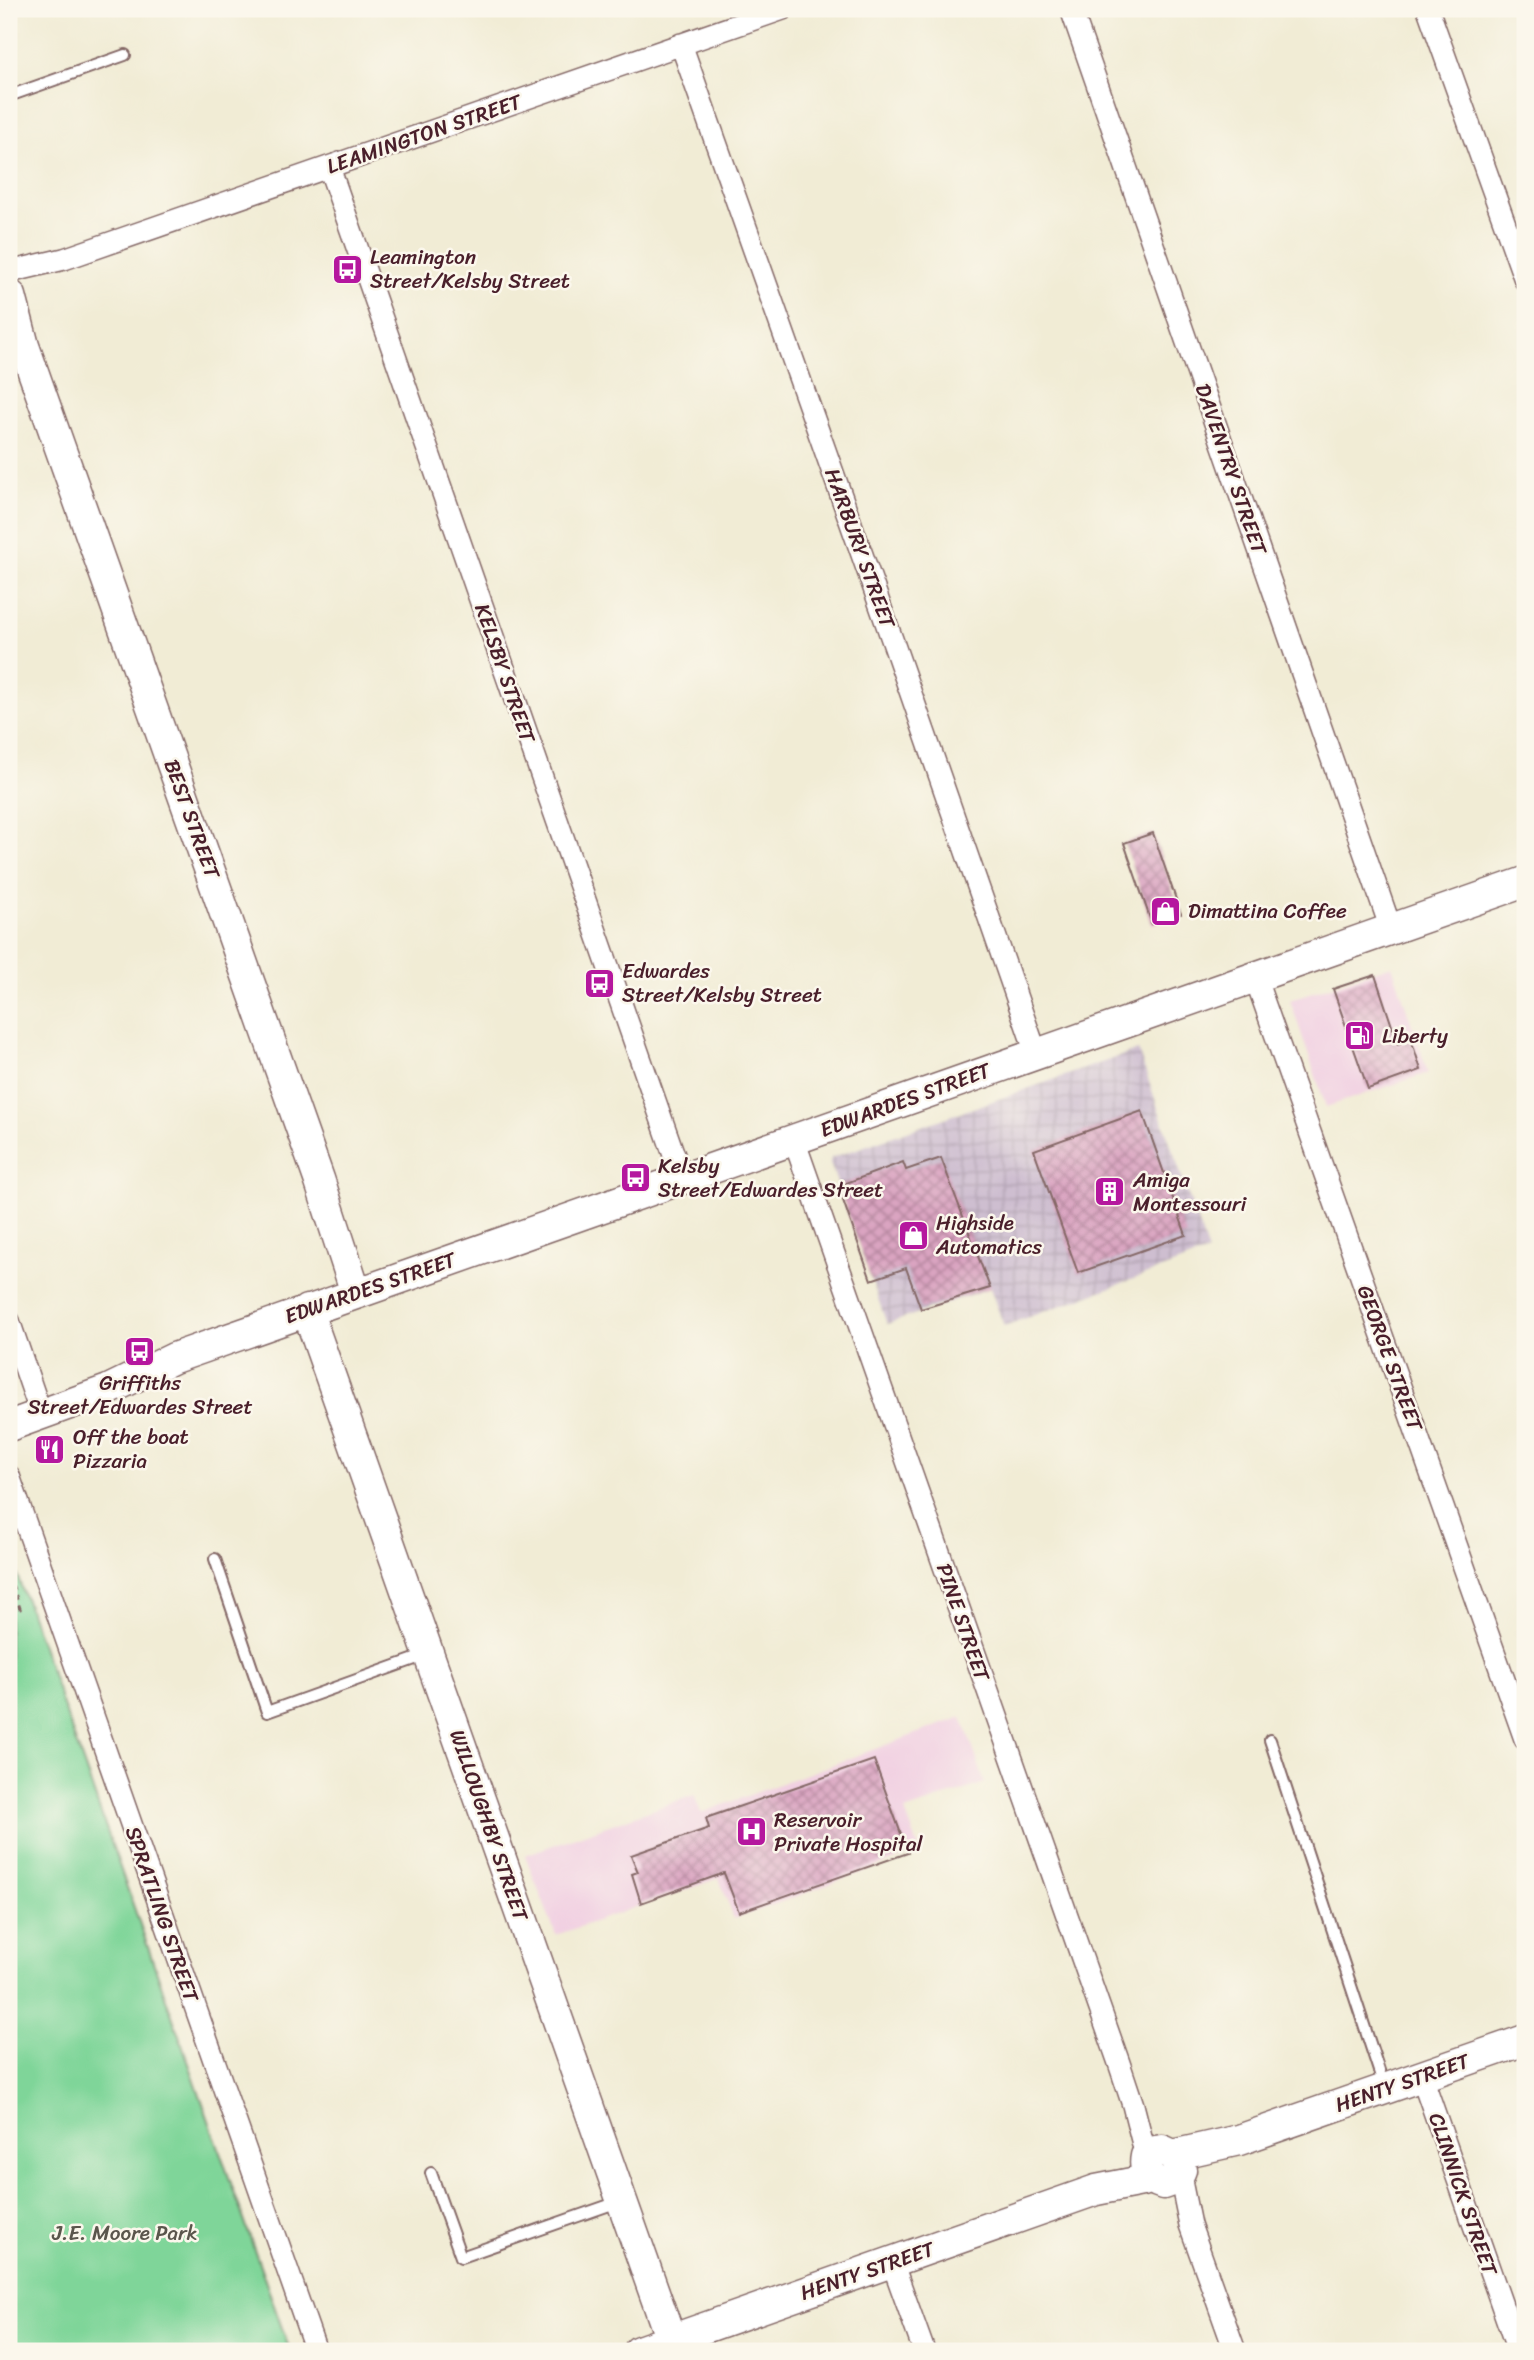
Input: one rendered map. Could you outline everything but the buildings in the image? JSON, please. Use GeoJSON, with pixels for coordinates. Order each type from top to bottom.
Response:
{"type":"FeatureCollection","features":[{"type":"Feature","properties":{"kind":"street","name":"LEAMINGTON STREET"},"geometry":{"type":"LineString","coordinates":[[12,302],[64,259],[783,9]]}},
{"type":"Feature","properties":{"kind":"street","name":"DAVENTRY STREET"},"geometry":{"type":"LineString","coordinates":[[1071,9],[1391,929]]}},
{"type":"Feature","properties":{"kind":"street"},"geometry":{"type":"LineString","coordinates":[[1428,9],[1525,280]]}},
{"type":"Feature","properties":{"kind":"street","name":"HARBURY STREET"},"geometry":{"type":"LineString","coordinates":[[681,44],[890,631],[1036,1053]]}},
{"type":"Feature","properties":{"kind":"street","name":"KELSBY STREET"},"geometry":{"type":"LineString","coordinates":[[329,167],[682,1178]]}},
{"type":"Feature","properties":{"kind":"street","name":"BEST STREET"},"geometry":{"type":"LineString","coordinates":[[12,302],[319,1178],[356,1293]]}},
{"type":"Feature","properties":{"kind":"street","name":"EDWARDES STREET"},"geometry":{"type":"LineString","coordinates":[[9,1426],[29,1408],[86,1382],[165,1361],[1525,882]]}},
{"type":"Feature","properties":{"kind":"street","name":"GEORGE STREET"},"geometry":{"type":"LineString","coordinates":[[1255,977],[1525,1739]]}},
{"type":"Feature","properties":{"kind":"street","name":"PINE STREET"},"geometry":{"type":"LineString","coordinates":[[794,1140],[1133,2105],[1190,2225],[1235,2351]]}},
{"type":"Feature","properties":{"kind":"street","name":"WILLOUGHBY STREET"},"geometry":{"type":"LineString","coordinates":[[307,1310],[671,2340]]}},
{"type":"Feature","properties":{"kind":"street"},"geometry":{"type":"LineString","coordinates":[[9,1321],[29,1408]]}},
{"type":"Feature","properties":{"kind":"street","name":"SPRATLING STREET"},"geometry":{"type":"LineString","coordinates":[[9,1476],[316,2351]]}},
{"type":"Feature","properties":{"kind":"street","name":"HENTY STREET"},"geometry":{"type":"LineString","coordinates":[[639,2351],[1525,2040]]}},
{"type":"Feature","properties":{"kind":"street","name":"CLINNICK STREET"},"geometry":{"type":"LineString","coordinates":[[1422,2077],[1518,2351]]}},
{"type":"Feature","properties":{"kind":"street"},"geometry":{"type":"LineString","coordinates":[[892,2262],[924,2351]]}},
{"type":"Feature","properties":{"kind":"lane"},"geometry":{"type":"LineString","coordinates":[[9,96],[125,55]]}},
{"type":"Feature","properties":{"kind":"lane"},"geometry":{"type":"LineString","coordinates":[[215,1559],[267,1712],[428,1654]]}},
{"type":"Feature","properties":{"kind":"lane"},"geometry":{"type":"LineString","coordinates":[[1270,1740],[1385,2089]]}},
{"type":"Feature","properties":{"kind":"lane"},"geometry":{"type":"LineString","coordinates":[[430,2173],[461,2257],[621,2201]]}},
{"type":"Feature","properties":{"kind":"path"},"geometry":{"type":"LineString","coordinates":[[9,1576],[20,1609],[9,1614]]}},
{"type":"Feature","properties":{"kind":"shaded area","name":"Liberty"},"geometry":{"type":"Polygon","coordinates":[[[1392,965],[1428,1073],[1326,1107],[1290,1000],[1392,965]]]}},
{"type":"Feature","properties":{"kind":"shaded area"},"geometry":{"type":"Polygon","coordinates":[[[1138,1050],[1208,1252],[1004,1326],[990,1288],[887,1324],[830,1163],[831,1158],[1138,1050]]]}},
{"type":"Feature","properties":{"kind":"shaded area","name":"Reservoir Private Hospital"},"geometry":{"type":"Polygon","coordinates":[[[962,1717],[985,1783],[905,1811],[920,1851],[734,1919],[719,1878],[556,1935],[525,1855],[694,1795],[701,1813],[962,1717]]]}},
{"type":"Feature","properties":{"kind":"green space","name":"J.E. Moore Park"},"geometry":{"type":"Polygon","coordinates":[[[9,1552],[290,2351],[9,2351],[9,1552]]]}},
{"type":"Feature","properties":{"kind":"place","name":"Leamington Street/Kelsby Street"},"geometry":{"type":"Point","coordinates":[347,269]}},
{"type":"Feature","properties":{"kind":"place","name":"Dimattina Coffee"},"geometry":{"type":"Point","coordinates":[1165,911]}},
{"type":"Feature","properties":{"kind":"place","name":"Edwardes Street/Kelsby Street"},"geometry":{"type":"Point","coordinates":[599,983]}},
{"type":"Feature","properties":{"kind":"place","name":"Liberty"},"geometry":{"type":"Point","coordinates":[1359,1036]}},
{"type":"Feature","properties":{"kind":"place","name":"Kelsby Street/Edwardes Street"},"geometry":{"type":"Point","coordinates":[635,1178]}},
{"type":"Feature","properties":{"kind":"place","name":"Amiga Montessouri"},"geometry":{"type":"Point","coordinates":[1110,1192]}},
{"type":"Feature","properties":{"kind":"place","name":"Highside Automatics"},"geometry":{"type":"Point","coordinates":[913,1235]}},
{"type":"Feature","properties":{"kind":"place","name":"Griffiths Street/Edwardes Street"},"geometry":{"type":"Point","coordinates":[140,1351]}},
{"type":"Feature","properties":{"kind":"place","name":"Off the boat Pizzaria"},"geometry":{"type":"Point","coordinates":[50,1449]}},
{"type":"Feature","properties":{"kind":"place","name":"Reservoir Private Hospital"},"geometry":{"type":"Point","coordinates":[751,1832]}}]}
